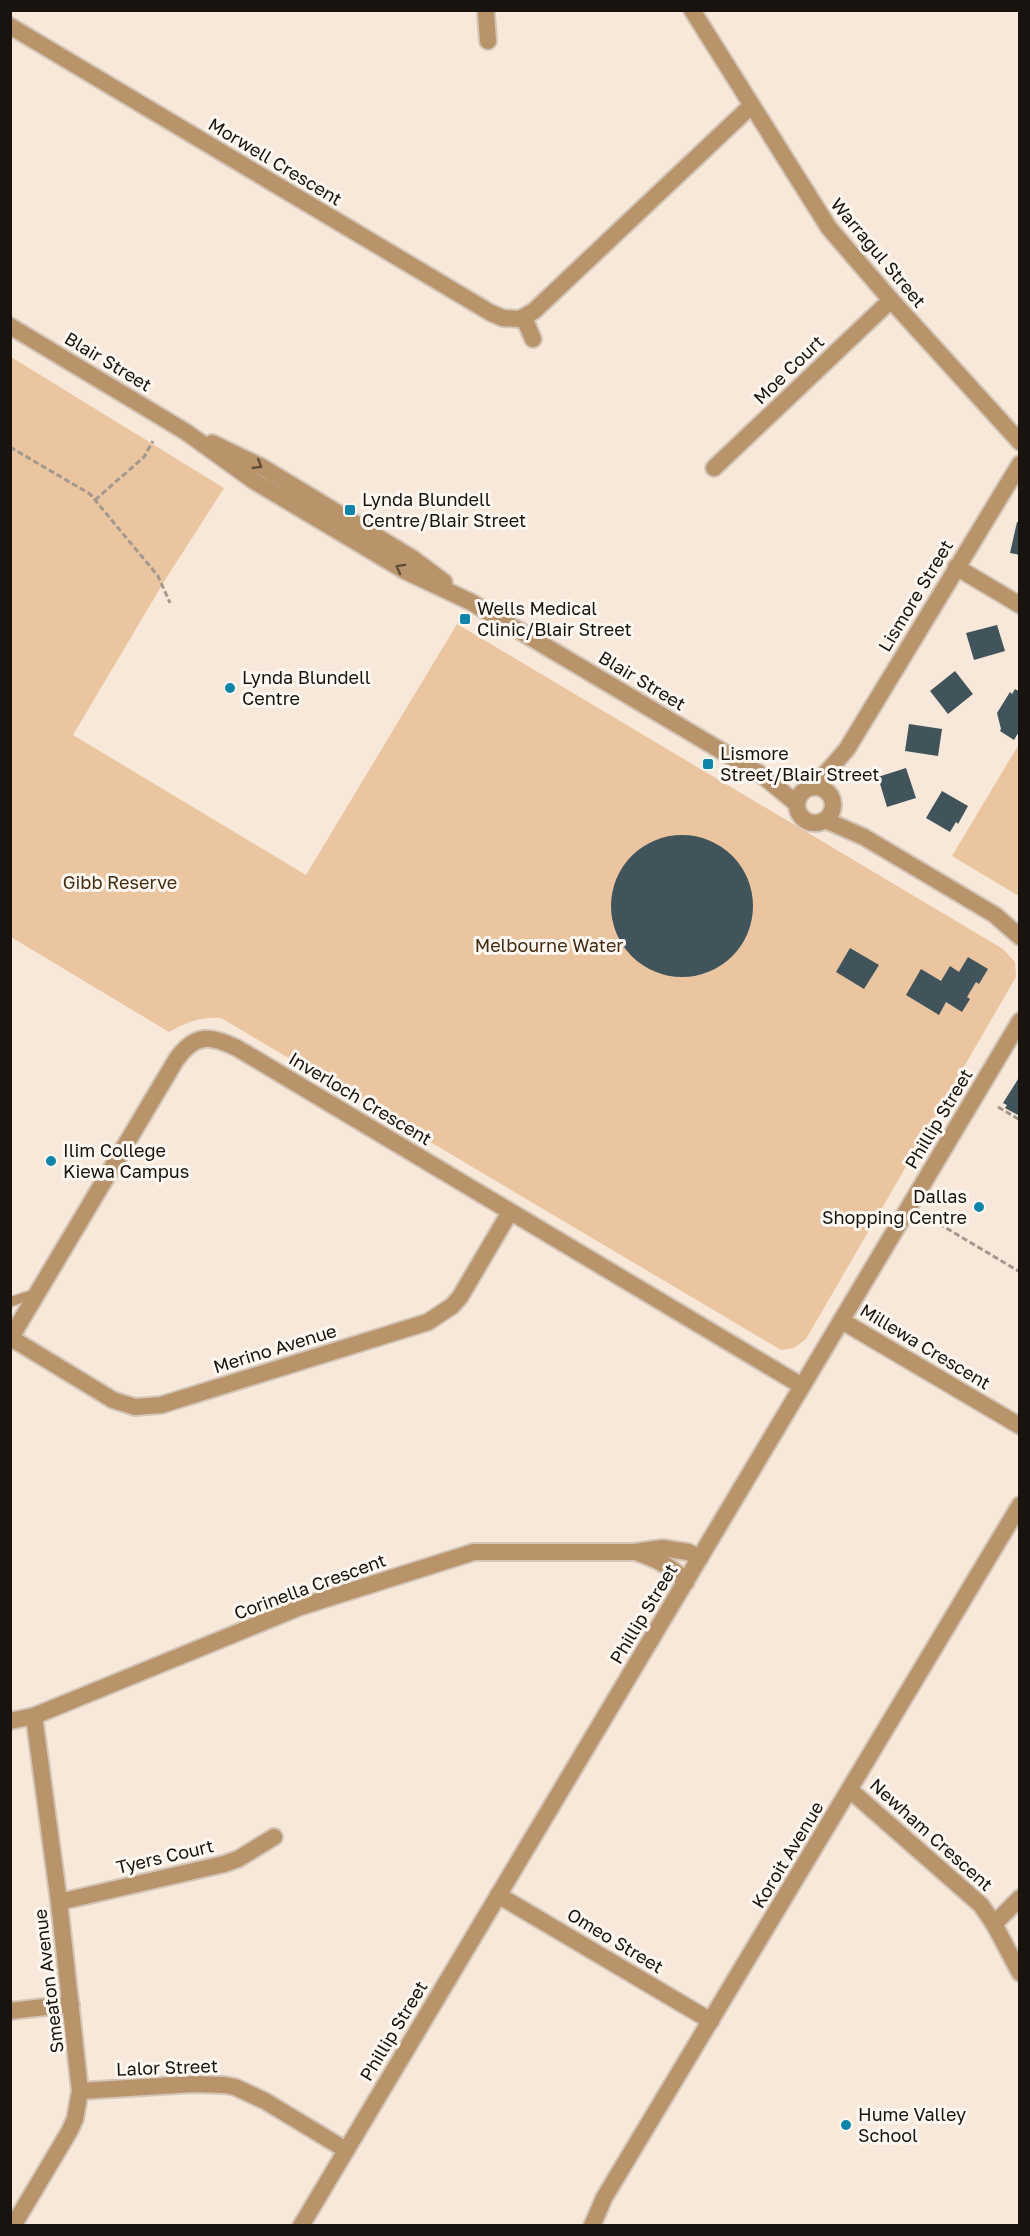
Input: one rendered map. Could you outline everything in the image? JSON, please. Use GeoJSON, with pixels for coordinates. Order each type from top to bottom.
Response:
{"type":"FeatureCollection","features":[{"type":"Feature","properties":{"kind":"street","name":"Warragul Street"},"geometry":{"type":"LineString","coordinates":[[692,10],[817,211],[891,300],[1020,442]]}},
{"type":"Feature","properties":{"kind":"street"},"geometry":{"type":"LineString","coordinates":[[488,11],[488,41]]}},
{"type":"Feature","properties":{"kind":"street","name":"Morwell Crescent"},"geometry":{"type":"LineString","coordinates":[[10,26],[491,313],[503,318],[524,318]]}},
{"type":"Feature","properties":{"kind":"street"},"geometry":{"type":"LineString","coordinates":[[533,339],[524,318],[546,300],[751,106]]}},
{"type":"Feature","properties":{"kind":"street","name":"Moe Court"},"geometry":{"type":"LineString","coordinates":[[714,468],[891,300]]}},
{"type":"Feature","properties":{"kind":"street","name":"Blair Street"},"geometry":{"type":"LineString","coordinates":[[10,326],[186,432],[246,459],[412,558],[471,602],[762,775],[797,804]]}},
{"type":"Feature","properties":{"kind":"street","name":"Lismore Street"},"geometry":{"type":"LineString","coordinates":[[811,788],[848,749],[1020,464]]}},
{"type":"Feature","properties":{"kind":"street"},"geometry":{"type":"LineString","coordinates":[[956,567],[1020,605]]}},
{"type":"Feature","properties":{"kind":"street","name":"Lismore Street"},"geometry":{"type":"LineString","coordinates":[[832,800],[848,749]]}},
{"type":"Feature","properties":{"kind":"street","name":"Blair Street"},"geometry":{"type":"LineString","coordinates":[[762,775],[811,788]]}},
{"type":"Feature","properties":{"kind":"street"},"geometry":{"type":"LineString","coordinates":[[832,800],[832,810],[825,820],[809,822],[800,815],[797,804],[800,795],[811,788],[824,789],[864,837]]}},
{"type":"Feature","properties":{"kind":"street"},"geometry":{"type":"LineString","coordinates":[[825,820],[864,837],[995,915],[1020,937]]}},
{"type":"Feature","properties":{"kind":"street"},"geometry":{"type":"LineString","coordinates":[[995,915],[1020,924]]}},
{"type":"Feature","properties":{"kind":"street","name":"Phillip Street"},"geometry":{"type":"LineString","coordinates":[[301,2226],[1020,1022]]}},
{"type":"Feature","properties":{"kind":"street","name":"Inverloch Crescent"},"geometry":{"type":"LineString","coordinates":[[11,1339],[176,1060],[184,1048],[201,1039],[216,1040],[237,1048],[802,1386]]}},
{"type":"Feature","properties":{"kind":"street","name":"Merino Avenue"},"geometry":{"type":"LineString","coordinates":[[11,1339],[113,1400],[135,1407],[160,1405],[428,1322],[441,1315],[460,1297],[510,1212]]}},
{"type":"Feature","properties":{"kind":"street","name":"Millewa Crescent"},"geometry":{"type":"LineString","coordinates":[[842,1321],[1020,1426]]}},
{"type":"Feature","properties":{"kind":"street","name":"Koroit Avenue"},"geometry":{"type":"LineString","coordinates":[[592,2226],[598,2210],[1020,1505]]}},
{"type":"Feature","properties":{"kind":"street","name":"Corinella Crescent"},"geometry":{"type":"LineString","coordinates":[[10,1721],[34,1716],[300,1607],[474,1552],[635,1552],[662,1548],[676,1549],[700,1558]]}},
{"type":"Feature","properties":{"kind":"street","name":"Corinella Crescent"},"geometry":{"type":"LineString","coordinates":[[635,1552],[676,1570],[686,1582]]}},
{"type":"Feature","properties":{"kind":"street","name":"Smeaton Avenue"},"geometry":{"type":"LineString","coordinates":[[13,2226],[69,2132],[75,2119],[80,2091],[59,1902],[34,1716]]}},
{"type":"Feature","properties":{"kind":"street","name":"Newham Crescent"},"geometry":{"type":"LineString","coordinates":[[850,1790],[981,1905],[1020,1973]]}},
{"type":"Feature","properties":{"kind":"street","name":"Tyers Court"},"geometry":{"type":"LineString","coordinates":[[59,1902],[224,1864],[238,1859],[274,1837]]}},
{"type":"Feature","properties":{"kind":"street","name":"Omeo Street"},"geometry":{"type":"LineString","coordinates":[[498,1895],[711,2021]]}},
{"type":"Feature","properties":{"kind":"street"},"geometry":{"type":"LineString","coordinates":[[993,1924],[1020,1898]]}},
{"type":"Feature","properties":{"kind":"street"},"geometry":{"type":"LineString","coordinates":[[10,2011],[71,2004]]}},
{"type":"Feature","properties":{"kind":"street","name":"Lalor Street"},"geometry":{"type":"LineString","coordinates":[[80,2091],[192,2084],[235,2087],[265,2101],[346,2150]]}},
{"type":"Feature","properties":{"kind":"lane"},"geometry":{"type":"LineString","coordinates":[[10,1302],[38,1292]]}},
{"type":"Feature","properties":{"kind":"path"},"geometry":{"type":"LineString","coordinates":[[95,500],[144,457],[153,441]]}},
{"type":"Feature","properties":{"kind":"path"},"geometry":{"type":"LineString","coordinates":[[10,447],[90,495],[158,576],[170,603]]}},
{"type":"Feature","properties":{"kind":"path"},"geometry":{"type":"LineString","coordinates":[[998,1107],[1020,1120]]}},
{"type":"Feature","properties":{"kind":"path"},"geometry":{"type":"LineString","coordinates":[[931,1219],[1020,1272]]}},
{"type":"Feature","properties":{"kind":"green space","name":"Melbourne Water"},"geometry":{"type":"Polygon","coordinates":[[[11,357],[224,488],[165,580],[73,735],[306,875],[457,624],[1003,949],[1015,962],[1016,977],[806,1339],[794,1348],[781,1350],[221,1018],[194,1021],[169,1032],[11,937],[11,357]]]}},
{"type":"Feature","properties":{"kind":"green space"},"geometry":{"type":"Polygon","coordinates":[[[1019,744],[1019,896],[952,856],[1019,744]]]}},
{"type":"Feature","properties":{"kind":"building"},"geometry":{"type":"Polygon","coordinates":[[[1017,522],[1020,523],[1020,555],[1010,553],[1017,522]]]}},
{"type":"Feature","properties":{"kind":"building"},"geometry":{"type":"Polygon","coordinates":[[[997,625],[1005,651],[974,660],[966,633],[997,625]]]}},
{"type":"Feature","properties":{"kind":"building"},"geometry":{"type":"Polygon","coordinates":[[[955,671],[973,694],[948,714],[930,691],[955,671]]]}},
{"type":"Feature","properties":{"kind":"building"},"geometry":{"type":"Polygon","coordinates":[[[1015,689],[1020,692],[1020,730],[1014,740],[1000,731],[997,713],[1010,692],[1012,694],[1015,689]]]}},
{"type":"Feature","properties":{"kind":"building"},"geometry":{"type":"Polygon","coordinates":[[[909,724],[942,729],[938,756],[905,751],[909,724]]]}},
{"type":"Feature","properties":{"kind":"building"},"geometry":{"type":"Polygon","coordinates":[[[906,768],[916,798],[887,807],[878,777],[906,768]]]}},
{"type":"Feature","properties":{"kind":"building"},"geometry":{"type":"Polygon","coordinates":[[[942,791],[968,806],[958,824],[956,822],[950,832],[926,818],[942,791]]]}},
{"type":"Feature","properties":{"kind":"building"},"geometry":{"type":"Polygon","coordinates":[[[682,835],[709,840],[732,856],[748,879],[753,906],[748,933],[732,956],[709,972],[682,977],[655,972],[632,956],[616,933],[611,906],[616,879],[632,856],[655,840],[682,835]]]}},
{"type":"Feature","properties":{"kind":"building"},"geometry":{"type":"Polygon","coordinates":[[[850,948],[879,965],[864,989],[836,972],[850,948]]]}},
{"type":"Feature","properties":{"kind":"building"},"geometry":{"type":"Polygon","coordinates":[[[968,957],[988,969],[979,984],[976,982],[967,997],[970,999],[962,1012],[946,1002],[939,1015],[906,995],[921,969],[941,981],[950,966],[959,972],[968,957]]]}},
{"type":"Feature","properties":{"kind":"building"},"geometry":{"type":"Polygon","coordinates":[[[1020,1076],[1020,1116],[1005,1108],[1007,1105],[1003,1103],[1020,1076]]]}},
{"type":"Feature","properties":{"kind":"place","name":"Lynda Blundell Centre/Blair Street"},"geometry":{"type":"Point","coordinates":[350,510]}},
{"type":"Feature","properties":{"kind":"place","name":"Wells Medical Clinic/Blair Street"},"geometry":{"type":"Point","coordinates":[465,619]}},
{"type":"Feature","properties":{"kind":"place","name":"Lynda Blundell Centre"},"geometry":{"type":"Point","coordinates":[230,688]}},
{"type":"Feature","properties":{"kind":"place","name":"Lismore Street/Blair Street"},"geometry":{"type":"Point","coordinates":[708,764]}},
{"type":"Feature","properties":{"kind":"place","name":"Ilim College Kiewa Campus"},"geometry":{"type":"Point","coordinates":[51,1161]}},
{"type":"Feature","properties":{"kind":"place","name":"Dallas Shopping Centre"},"geometry":{"type":"Point","coordinates":[979,1207]}},
{"type":"Feature","properties":{"kind":"place","name":"Hume Valley School"},"geometry":{"type":"Point","coordinates":[846,2125]}},
{"type":"Feature","properties":{"kind":"park label","name":"Gibb Reserve"},"geometry":{"type":"Point","coordinates":[120,883]}}]}
